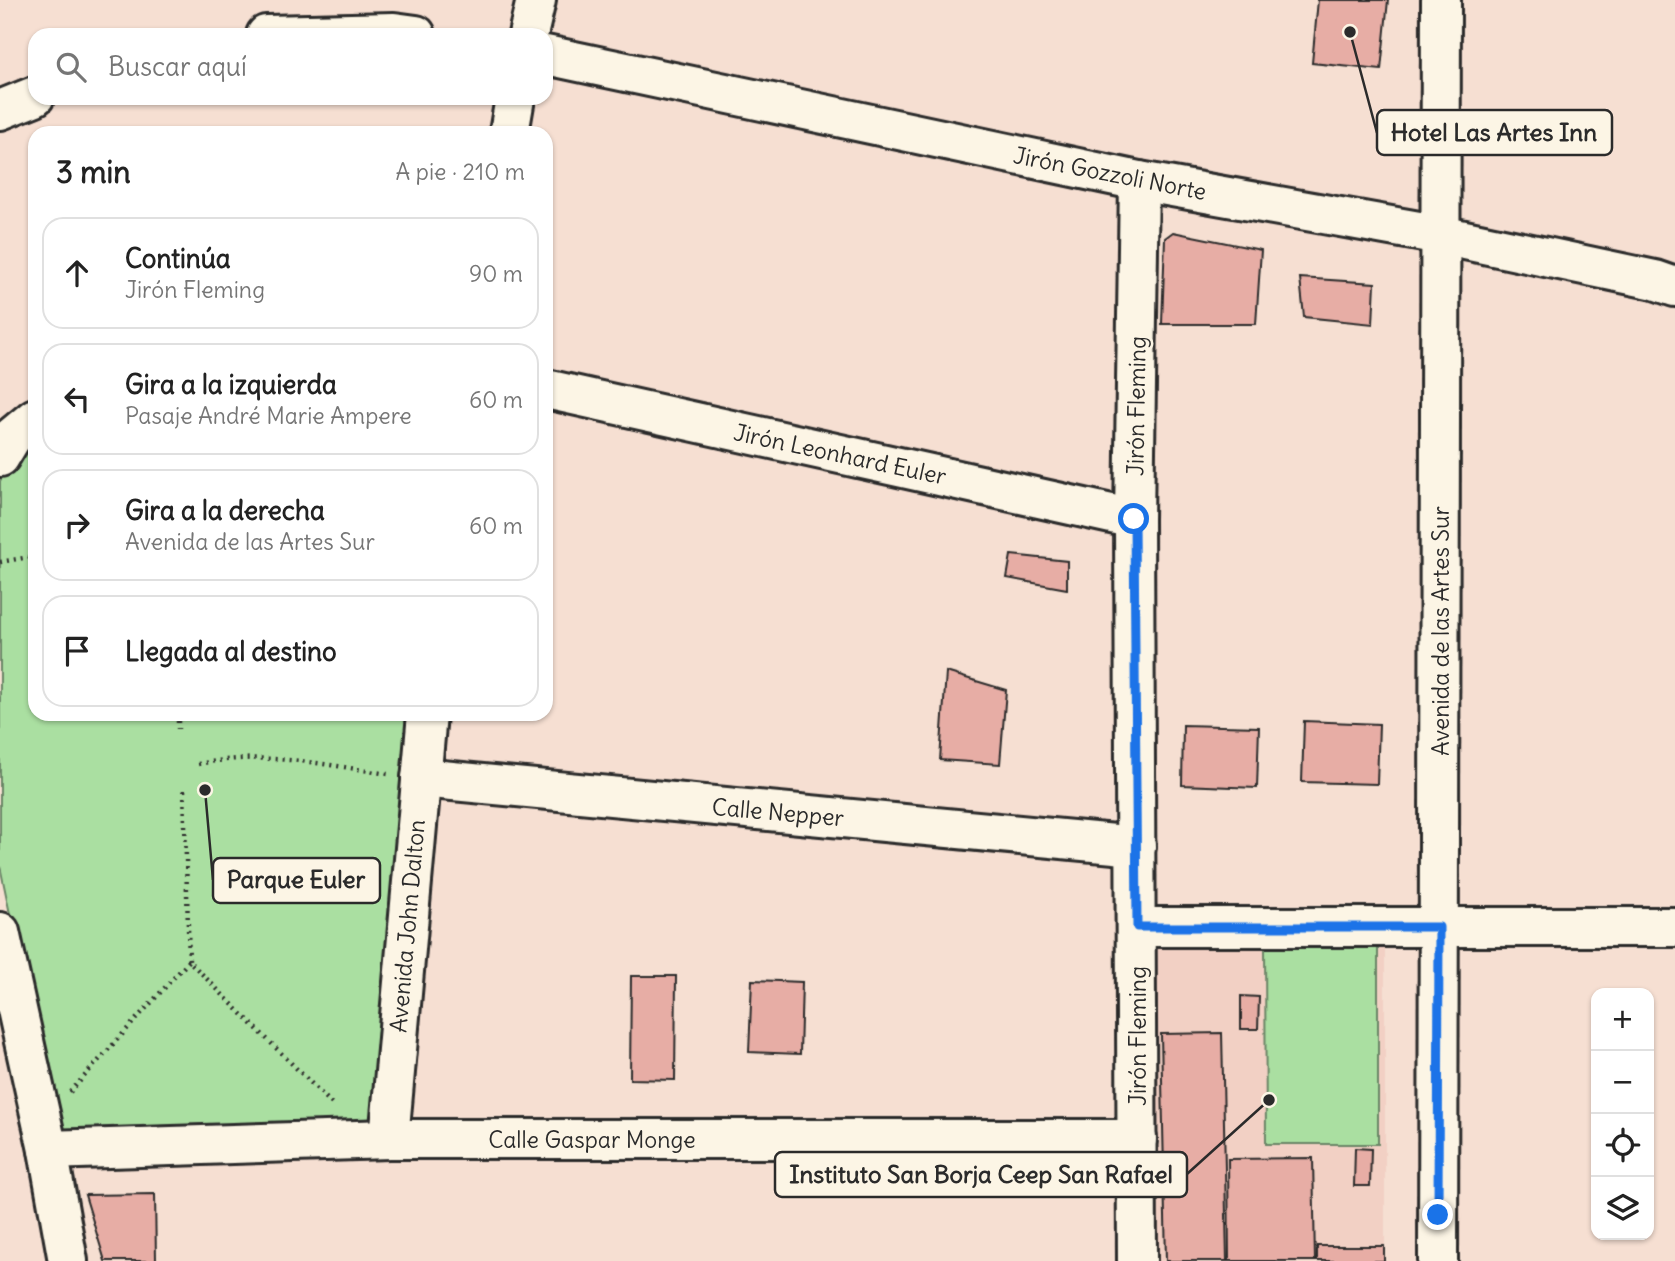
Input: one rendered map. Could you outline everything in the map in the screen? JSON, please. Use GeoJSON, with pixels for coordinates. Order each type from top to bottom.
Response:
{"type":"FeatureCollection","features":[{"type":"Feature","properties":{"kind":"street"},"geometry":{"type":"LineString","coordinates":[[530,28],[536,0]]}},
{"type":"Feature","properties":{"kind":"street","name":"Avenida de las Artes Sur"},"geometry":{"type":"LineString","coordinates":[[1438,1261],[1441,0]]}},
{"type":"Feature","properties":{"kind":"street","name":"Jirón Gozzoli Norte"},"geometry":{"type":"LineString","coordinates":[[553,56],[1139,181],[1441,234],[1655,280],[1675,287]]}},
{"type":"Feature","properties":{"kind":"street"},"geometry":{"type":"LineString","coordinates":[[0,110],[28,99]]}},
{"type":"Feature","properties":{"kind":"street"},"geometry":{"type":"LineString","coordinates":[[510,126],[514,105]]}},
{"type":"Feature","properties":{"kind":"street","name":"Jirón Fleming"},"geometry":{"type":"LineString","coordinates":[[1137,1261],[1134,519],[1139,181]]}},
{"type":"Feature","properties":{"kind":"street","name":"Jirón Leonhard Euler"},"geometry":{"type":"LineString","coordinates":[[553,391],[1134,519]]}},
{"type":"Feature","properties":{"kind":"street"},"geometry":{"type":"LineString","coordinates":[[0,457],[12,436],[28,423]]}},
{"type":"Feature","properties":{"kind":"street","name":"Avenida John Dalton"},"geometry":{"type":"LineString","coordinates":[[378,1139],[426,721]]}},
{"type":"Feature","properties":{"kind":"street","name":"Calle Nepper"},"geometry":{"type":"LineString","coordinates":[[421,778],[1136,846]]}},
{"type":"Feature","properties":{"kind":"street"},"geometry":{"type":"LineString","coordinates":[[1137,927],[1675,927]]}},
{"type":"Feature","properties":{"kind":"street"},"geometry":{"type":"LineString","coordinates":[[0,932],[4,975],[45,1136],[68,1261]]}},
{"type":"Feature","properties":{"kind":"street","name":"Calle Gaspar Monge"},"geometry":{"type":"LineString","coordinates":[[45,1136],[1137,1139]]}},
{"type":"Feature","properties":{"kind":"path"},"geometry":{"type":"LineString","coordinates":[[0,562],[28,557]]}},
{"type":"Feature","properties":{"kind":"path"},"geometry":{"type":"LineString","coordinates":[[178,721],[178,729]]}},
{"type":"Feature","properties":{"kind":"path"},"geometry":{"type":"LineString","coordinates":[[198,765],[236,757],[282,758],[421,778]]}},
{"type":"Feature","properties":{"kind":"path"},"geometry":{"type":"LineString","coordinates":[[45,1136],[189,961],[184,790]]}},
{"type":"Feature","properties":{"kind":"path"},"geometry":{"type":"LineString","coordinates":[[189,961],[378,1139]]}},
{"type":"Feature","properties":{"kind":"shaded area"},"geometry":{"type":"Polygon","coordinates":[[[1385,936],[1385,1261],[1153,1261],[1153,939],[1385,936]]]}},
{"type":"Feature","properties":{"kind":"green space"},"geometry":{"type":"Polygon","coordinates":[[[28,438],[28,721],[416,721],[377,1123],[56,1135],[0,866],[0,481],[18,446],[28,438]]]}},
{"type":"Feature","properties":{"kind":"green space"},"geometry":{"type":"Polygon","coordinates":[[[1265,944],[1378,944],[1378,1144],[1266,1144],[1265,944]]]}},
{"type":"Feature","properties":{"kind":"building"},"geometry":{"type":"Polygon","coordinates":[[[1318,0],[1388,0],[1381,70],[1312,63],[1318,0]]]}},
{"type":"Feature","properties":{"kind":"building"},"geometry":{"type":"Polygon","coordinates":[[[1173,232],[1261,250],[1256,324],[1162,324],[1165,238],[1173,232]]]}},
{"type":"Feature","properties":{"kind":"building"},"geometry":{"type":"Polygon","coordinates":[[[1300,278],[1375,283],[1373,324],[1304,317],[1300,278]]]}},
{"type":"Feature","properties":{"kind":"building"},"geometry":{"type":"Polygon","coordinates":[[[1011,555],[1067,561],[1067,589],[1007,578],[1011,555]]]}},
{"type":"Feature","properties":{"kind":"building"},"geometry":{"type":"Polygon","coordinates":[[[946,672],[1006,690],[1000,764],[940,760],[946,672]]]}},
{"type":"Feature","properties":{"kind":"building"},"geometry":{"type":"Polygon","coordinates":[[[1304,721],[1379,724],[1377,784],[1302,782],[1304,721]]]}},
{"type":"Feature","properties":{"kind":"building"},"geometry":{"type":"Polygon","coordinates":[[[1183,725],[1259,727],[1257,788],[1182,785],[1183,725]]]}},
{"type":"Feature","properties":{"kind":"building"},"geometry":{"type":"Polygon","coordinates":[[[631,976],[676,976],[675,1080],[630,1079],[631,976]]]}},
{"type":"Feature","properties":{"kind":"building"},"geometry":{"type":"Polygon","coordinates":[[[752,980],[802,982],[800,1054],[749,1052],[752,980]]]}},
{"type":"Feature","properties":{"kind":"building"},"geometry":{"type":"Polygon","coordinates":[[[1241,996],[1259,997],[1258,1029],[1241,1029],[1241,996]]]}},
{"type":"Feature","properties":{"kind":"building"},"geometry":{"type":"Polygon","coordinates":[[[1222,1033],[1227,1261],[1166,1261],[1161,1034],[1222,1033]]]}},
{"type":"Feature","properties":{"kind":"building"},"geometry":{"type":"Polygon","coordinates":[[[1355,1148],[1371,1149],[1370,1186],[1354,1186],[1355,1148]]]}},
{"type":"Feature","properties":{"kind":"building"},"geometry":{"type":"Polygon","coordinates":[[[1313,1158],[1315,1261],[1229,1261],[1228,1159],[1313,1158]]]}},
{"type":"Feature","properties":{"kind":"building"},"geometry":{"type":"Polygon","coordinates":[[[155,1194],[156,1261],[105,1261],[85,1195],[155,1194]]]}},
{"type":"Feature","properties":{"kind":"building"},"geometry":{"type":"Polygon","coordinates":[[[1317,1246],[1384,1246],[1384,1261],[1317,1261],[1317,1246]]]}},
{"type":"Feature","properties":{"kind":"place","name":"Hotel Las Artes Inn"},"geometry":{"type":"Point","coordinates":[1350,32]}},
{"type":"Feature","properties":{"kind":"place","name":"Parque Euler"},"geometry":{"type":"Point","coordinates":[205,790]}},
{"type":"Feature","properties":{"kind":"place","name":"Instituto San Borja Ceep San Rafael"},"geometry":{"type":"Point","coordinates":[1269,1100]}},
{"type":"Feature","properties":{"kind":"route"},"geometry":{"type":"LineString","coordinates":[[1134,519],[1137,927],[1439,927],[1438,1215]]}}]}
